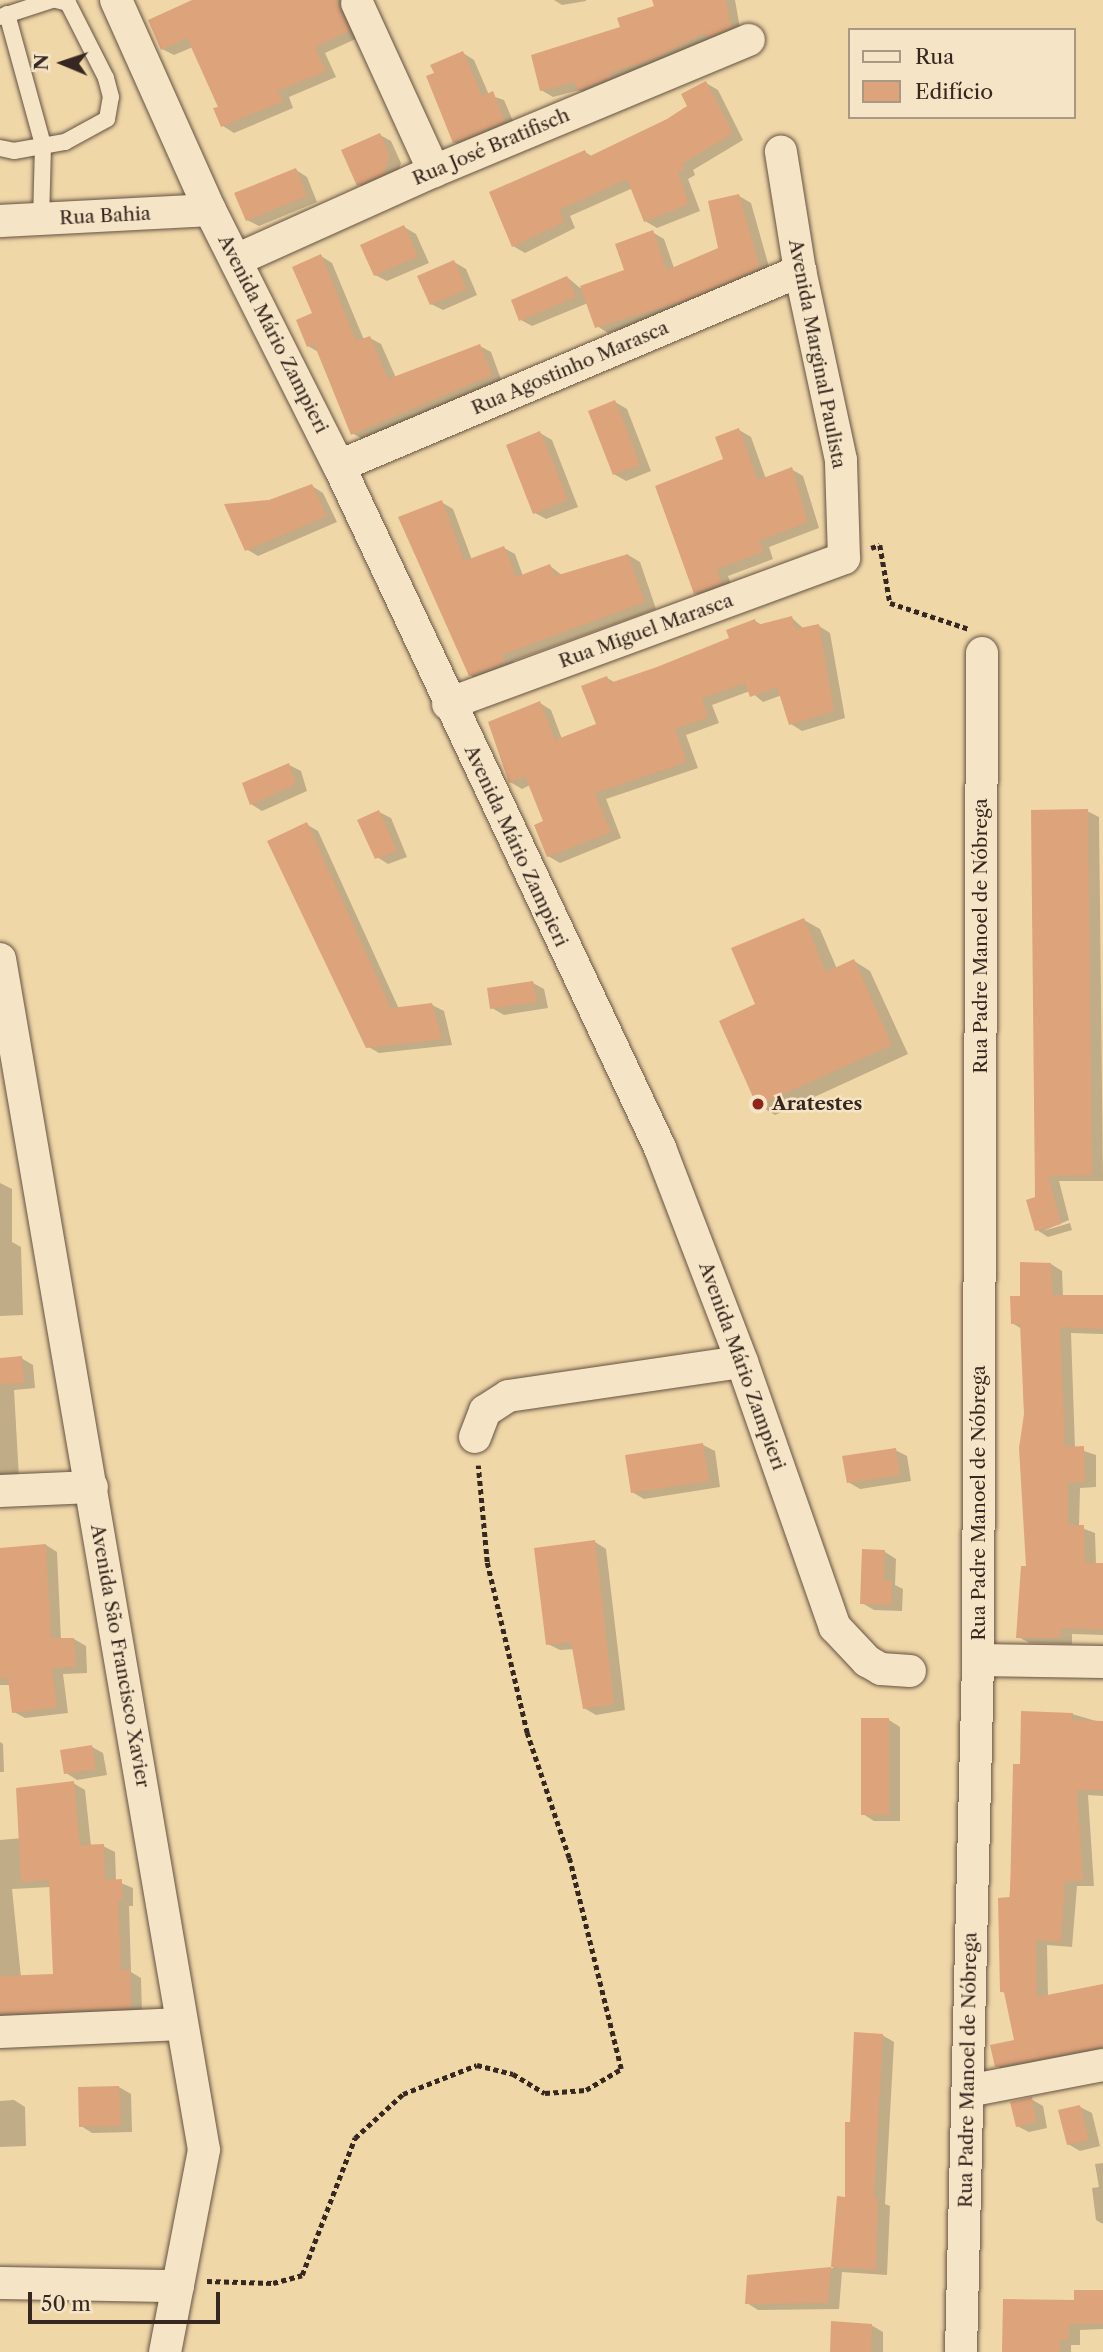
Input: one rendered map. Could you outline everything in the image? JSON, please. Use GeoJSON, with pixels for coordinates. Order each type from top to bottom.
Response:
{"type":"FeatureCollection","features":[{"type":"Feature","properties":{"kind":"street","name":"Avenida Mário Zampieri"},"geometry":{"type":"LineString","coordinates":[[116,0],[210,210],[339,466],[448,704],[660,1148],[742,1362],[835,1627],[867,1661],[881,1669],[910,1671]]}},
{"type":"Feature","properties":{"kind":"street"},"geometry":{"type":"LineString","coordinates":[[357,4],[433,171]]}},
{"type":"Feature","properties":{"kind":"street","name":"Rua José Bratifisch"},"geometry":{"type":"LineString","coordinates":[[236,260],[433,171],[749,40]]}},
{"type":"Feature","properties":{"kind":"street","name":"Avenida Marginal Paulista"},"geometry":{"type":"LineString","coordinates":[[781,152],[800,271],[841,460],[844,558]]}},
{"type":"Feature","properties":{"kind":"street","name":"Rua Bahia"},"geometry":{"type":"LineString","coordinates":[[0,221],[210,210]]}},
{"type":"Feature","properties":{"kind":"street","name":"Rua Agostinho Marasca"},"geometry":{"type":"LineString","coordinates":[[339,466],[800,271]]}},
{"type":"Feature","properties":{"kind":"street","name":"Rua Miguel Marasca"},"geometry":{"type":"LineString","coordinates":[[448,704],[844,558]]}},
{"type":"Feature","properties":{"kind":"street","name":"Rua Padre Manoel de Nóbrega"},"geometry":{"type":"LineString","coordinates":[[961,2352],[978,1660],[982,653]]}},
{"type":"Feature","properties":{"kind":"street","name":"Avenida São Francisco Xavier"},"geometry":{"type":"LineString","coordinates":[[0,960],[7,1036],[92,1487],[204,2150],[165,2352]]}},
{"type":"Feature","properties":{"kind":"street"},"geometry":{"type":"LineString","coordinates":[[475,1437],[485,1411],[508,1396],[742,1362]]}},
{"type":"Feature","properties":{"kind":"street"},"geometry":{"type":"LineString","coordinates":[[0,1492],[92,1487]]}},
{"type":"Feature","properties":{"kind":"street"},"geometry":{"type":"LineString","coordinates":[[978,1660],[1103,1662]]}},
{"type":"Feature","properties":{"kind":"street"},"geometry":{"type":"LineString","coordinates":[[0,2032],[182,2024]]}},
{"type":"Feature","properties":{"kind":"street"},"geometry":{"type":"LineString","coordinates":[[968,2091],[1103,2065]]}},
{"type":"Feature","properties":{"kind":"street"},"geometry":{"type":"LineString","coordinates":[[0,2283],[178,2286]]}},
{"type":"Feature","properties":{"kind":"lane"},"geometry":{"type":"LineString","coordinates":[[0,148],[43,145],[65,142],[107,120],[111,97],[68,3],[54,0],[4,15],[43,145],[41,219]]}},
{"type":"Feature","properties":{"kind":"path"},"geometry":{"type":"LineString","coordinates":[[844,558],[880,545],[890,603],[968,626],[982,653]]}},
{"type":"Feature","properties":{"kind":"path"},"geometry":{"type":"LineString","coordinates":[[178,2286],[215,2280],[273,2283],[302,2276],[355,2138],[404,2094],[477,2065],[513,2074],[545,2092],[586,2090],[621,2069],[569,1858],[527,1733],[499,1615],[487,1562],[475,1437]]}},
{"type":"Feature","properties":{"kind":"building"},"geometry":{"type":"Polygon","coordinates":[[[192,0],[336,0],[350,31],[315,47],[326,71],[278,91],[283,101],[221,127],[213,108],[218,107],[187,38],[161,50],[148,20],[192,0]]]}},
{"type":"Feature","properties":{"kind":"building"},"geometry":{"type":"Polygon","coordinates":[[[652,0],[726,0],[731,28],[707,38],[705,33],[659,56],[610,73],[611,77],[578,91],[575,82],[540,91],[531,55],[620,27],[617,18],[654,6],[652,0]]]}},
{"type":"Feature","properties":{"kind":"building"},"geometry":{"type":"Polygon","coordinates":[[[463,51],[482,96],[493,91],[505,121],[453,143],[426,76],[434,73],[430,65],[463,51]]]}},
{"type":"Feature","properties":{"kind":"building"},"geometry":{"type":"Polygon","coordinates":[[[706,81],[733,133],[682,164],[685,169],[678,172],[689,204],[644,222],[627,179],[559,210],[564,222],[512,247],[489,192],[585,150],[588,157],[667,119],[687,106],[681,94],[706,81]]]}},
{"type":"Feature","properties":{"kind":"building"},"geometry":{"type":"Polygon","coordinates":[[[380,133],[390,156],[383,174],[357,186],[341,150],[380,133]]]}},
{"type":"Feature","properties":{"kind":"building"},"geometry":{"type":"Polygon","coordinates":[[[296,168],[307,196],[246,221],[234,193],[296,168]]]}},
{"type":"Feature","properties":{"kind":"building"},"geometry":{"type":"Polygon","coordinates":[[[739,194],[760,268],[685,300],[595,328],[580,286],[624,270],[615,244],[653,230],[667,270],[718,248],[708,201],[739,194]]]}},
{"type":"Feature","properties":{"kind":"building"},"geometry":{"type":"Polygon","coordinates":[[[404,225],[418,256],[374,276],[360,245],[404,225]]]}},
{"type":"Feature","properties":{"kind":"building"},"geometry":{"type":"Polygon","coordinates":[[[321,254],[356,341],[370,336],[388,379],[480,344],[492,375],[351,435],[314,344],[307,347],[296,320],[312,313],[292,267],[321,254]]]}},
{"type":"Feature","properties":{"kind":"building"},"geometry":{"type":"Polygon","coordinates":[[[454,260],[467,289],[430,305],[417,276],[454,260]]]}},
{"type":"Feature","properties":{"kind":"building"},"geometry":{"type":"Polygon","coordinates":[[[567,276],[576,297],[519,321],[511,300],[567,276]]]}},
{"type":"Feature","properties":{"kind":"building"},"geometry":{"type":"Polygon","coordinates":[[[615,400],[640,465],[613,475],[588,411],[615,400]]]}},
{"type":"Feature","properties":{"kind":"building"},"geometry":{"type":"Polygon","coordinates":[[[739,428],[758,480],[792,467],[808,522],[759,541],[763,552],[717,569],[722,583],[694,594],[655,486],[723,459],[715,437],[739,428]]]}},
{"type":"Feature","properties":{"kind":"building"},"geometry":{"type":"Polygon","coordinates":[[[540,431],[568,500],[533,514],[506,445],[540,431]]]}},
{"type":"Feature","properties":{"kind":"building"},"geometry":{"type":"Polygon","coordinates":[[[312,484],[327,516],[245,551],[224,504],[269,500],[312,484]]]}},
{"type":"Feature","properties":{"kind":"building"},"geometry":{"type":"Polygon","coordinates":[[[442,500],[464,561],[504,546],[516,577],[550,564],[555,576],[628,554],[645,602],[502,655],[505,662],[469,676],[398,517],[442,500]]]}},
{"type":"Feature","properties":{"kind":"building"},"geometry":{"type":"Polygon","coordinates":[[[792,616],[795,629],[819,624],[834,711],[789,725],[777,687],[750,697],[745,683],[702,698],[708,717],[675,729],[687,762],[595,793],[611,832],[547,857],[534,825],[543,821],[525,776],[509,783],[488,722],[540,701],[555,740],[596,724],[581,686],[607,676],[610,683],[657,667],[729,638],[726,630],[755,619],[757,625],[792,616]]]}},
{"type":"Feature","properties":{"kind":"building"},"geometry":{"type":"Polygon","coordinates":[[[289,763],[296,784],[250,805],[242,783],[289,763]]]}},
{"type":"Feature","properties":{"kind":"building"},"geometry":{"type":"Polygon","coordinates":[[[1088,809],[1092,1175],[1048,1176],[1061,1224],[1035,1231],[1026,1200],[1035,1197],[1031,810],[1088,809]]]}},
{"type":"Feature","properties":{"kind":"building"},"geometry":{"type":"Polygon","coordinates":[[[379,810],[397,851],[375,859],[357,820],[379,810]]]}},
{"type":"Feature","properties":{"kind":"building"},"geometry":{"type":"Polygon","coordinates":[[[307,822],[391,1008],[432,1003],[442,1039],[366,1048],[267,841],[307,822]]]}},
{"type":"Feature","properties":{"kind":"building"},"geometry":{"type":"Polygon","coordinates":[[[804,918],[826,972],[854,959],[892,1045],[757,1106],[719,1021],[755,1004],[731,948],[804,918]]]}},
{"type":"Feature","properties":{"kind":"building"},"geometry":{"type":"Polygon","coordinates":[[[533,981],[537,1002],[490,1009],[487,988],[533,981]]]}},
{"type":"Feature","properties":{"kind":"building"},"geometry":{"type":"Polygon","coordinates":[[[1020,1262],[1051,1263],[1052,1295],[1103,1295],[1103,1329],[1060,1327],[1065,1447],[1084,1446],[1085,1482],[1068,1482],[1068,1525],[1084,1525],[1085,1563],[1103,1563],[1103,1630],[1061,1628],[1061,1638],[1016,1638],[1021,1566],[1026,1566],[1019,1448],[1024,1414],[1020,1324],[1011,1324],[1010,1296],[1020,1296],[1020,1262]]]}},
{"type":"Feature","properties":{"kind":"building"},"geometry":{"type":"Polygon","coordinates":[[[22,1356],[24,1383],[0,1384],[0,1358],[22,1356]]]}},
{"type":"Feature","properties":{"kind":"building"},"geometry":{"type":"Polygon","coordinates":[[[703,1443],[709,1481],[631,1493],[625,1455],[703,1443]]]}},
{"type":"Feature","properties":{"kind":"building"},"geometry":{"type":"Polygon","coordinates":[[[896,1448],[900,1475],[847,1483],[842,1456],[896,1448]]]}},
{"type":"Feature","properties":{"kind":"building"},"geometry":{"type":"Polygon","coordinates":[[[595,1540],[614,1704],[583,1709],[571,1642],[546,1645],[534,1548],[595,1540]]]}},
{"type":"Feature","properties":{"kind":"building"},"geometry":{"type":"Polygon","coordinates":[[[46,1544],[51,1638],[74,1638],[76,1667],[52,1668],[57,1707],[12,1713],[8,1678],[0,1679],[0,1548],[46,1544]]]}},
{"type":"Feature","properties":{"kind":"building"},"geometry":{"type":"Polygon","coordinates":[[[862,1549],[885,1550],[884,1580],[892,1581],[891,1605],[860,1604],[862,1549]]]}},
{"type":"Feature","properties":{"kind":"building"},"geometry":{"type":"Polygon","coordinates":[[[1021,1711],[1073,1713],[1072,1720],[1103,1721],[1103,1790],[1077,1790],[1083,1881],[1065,1881],[1061,1942],[1036,1940],[1037,1997],[1103,1984],[1103,2047],[995,2067],[990,2045],[1014,2040],[1004,1992],[1000,1992],[998,1898],[1010,1897],[1013,1764],[1020,1764],[1021,1711]]]}},
{"type":"Feature","properties":{"kind":"building"},"geometry":{"type":"Polygon","coordinates":[[[861,1718],[889,1718],[889,1815],[861,1815],[861,1718]]]}},
{"type":"Feature","properties":{"kind":"building"},"geometry":{"type":"Polygon","coordinates":[[[92,1745],[96,1769],[64,1774],[60,1750],[92,1745]]]}},
{"type":"Feature","properties":{"kind":"building"},"geometry":{"type":"Polygon","coordinates":[[[74,1781],[80,1845],[104,1844],[105,1880],[122,1879],[122,1900],[118,1901],[121,1970],[130,1970],[131,2008],[0,2014],[0,1976],[53,1974],[49,1880],[21,1882],[16,1788],[74,1781]]]}},
{"type":"Feature","properties":{"kind":"building"},"geometry":{"type":"Polygon","coordinates":[[[854,2032],[883,2034],[874,2198],[878,2198],[876,2270],[831,2267],[837,2196],[845,2197],[845,2122],[850,2122],[854,2032]]]}},
{"type":"Feature","properties":{"kind":"building"},"geometry":{"type":"Polygon","coordinates":[[[119,2086],[121,2126],[79,2127],[78,2087],[119,2086]]]}},
{"type":"Feature","properties":{"kind":"building"},"geometry":{"type":"Polygon","coordinates":[[[1032,2097],[1036,2122],[1016,2127],[1010,2102],[1032,2097]]]}},
{"type":"Feature","properties":{"kind":"building"},"geometry":{"type":"Polygon","coordinates":[[[1080,2105],[1089,2140],[1067,2145],[1058,2110],[1080,2105]]]}},
{"type":"Feature","properties":{"kind":"building"},"geometry":{"type":"Polygon","coordinates":[[[831,2267],[828,2303],[745,2304],[747,2275],[831,2267]]]}},
{"type":"Feature","properties":{"kind":"building"},"geometry":{"type":"Polygon","coordinates":[[[1074,2290],[1103,2290],[1103,2324],[1069,2324],[1069,2340],[1060,2340],[1060,2352],[1002,2352],[1003,2299],[1074,2300],[1074,2290]]]}},
{"type":"Feature","properties":{"kind":"building"},"geometry":{"type":"Polygon","coordinates":[[[831,2321],[872,2324],[871,2352],[830,2352],[831,2321]]]}},
{"type":"Feature","properties":{"kind":"place","name":"Aratestes"},"geometry":{"type":"Point","coordinates":[758,1104]}}]}
